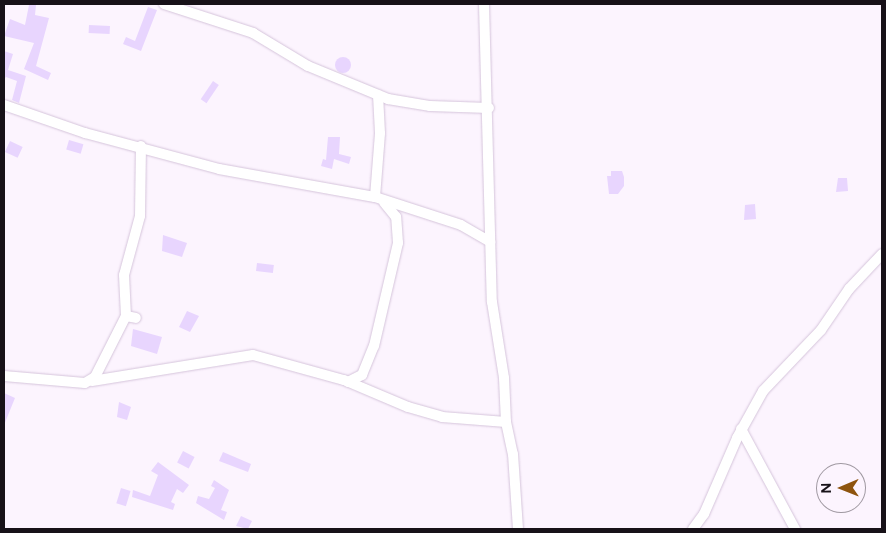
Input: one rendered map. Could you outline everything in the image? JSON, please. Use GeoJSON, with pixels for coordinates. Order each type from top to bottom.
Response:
{"type":"FeatureCollection","features":[{"type":"Feature","properties":{"kind":"street"},"geometry":{"type":"LineString","coordinates":[[164,4],[253,33],[308,66],[378,95],[430,106],[489,108]]}},
{"type":"Feature","properties":{"kind":"street"},"geometry":{"type":"LineString","coordinates":[[484,4],[489,108],[492,302],[504,378],[506,422],[513,454],[518,529]]}},
{"type":"Feature","properties":{"kind":"street"},"geometry":{"type":"LineString","coordinates":[[348,382],[362,375],[374,346],[398,244],[396,217],[378,198],[380,133],[378,95]]}},
{"type":"Feature","properties":{"kind":"street"},"geometry":{"type":"LineString","coordinates":[[4,105],[85,133],[141,146],[220,169],[378,198],[461,225],[490,242]]}},
{"type":"Feature","properties":{"kind":"street"},"geometry":{"type":"LineString","coordinates":[[92,381],[131,317],[124,275],[140,216],[141,146]]}},
{"type":"Feature","properties":{"kind":"street"},"geometry":{"type":"LineString","coordinates":[[693,529],[708,505],[742,429],[772,378],[821,330],[849,289],[882,254]]}},
{"type":"Feature","properties":{"kind":"street"},"geometry":{"type":"LineString","coordinates":[[4,376],[92,381],[149,374],[247,355],[348,382],[433,415],[463,420],[506,422]]}},
{"type":"Feature","properties":{"kind":"street"},"geometry":{"type":"LineString","coordinates":[[742,429],[796,529]]}},
{"type":"Feature","properties":{"kind":"building"},"geometry":{"type":"Polygon","coordinates":[[[29,5],[36,5],[35,15],[49,18],[36,66],[51,73],[48,80],[24,69],[34,43],[4,36],[10,19],[25,25],[29,5]]]}},
{"type":"Feature","properties":{"kind":"building"},"geometry":{"type":"Polygon","coordinates":[[[148,7],[157,10],[141,51],[123,44],[126,37],[135,41],[148,7]]]}},
{"type":"Feature","properties":{"kind":"building"},"geometry":{"type":"Polygon","coordinates":[[[89,25],[110,26],[110,34],[89,33],[89,25]]]}},
{"type":"Feature","properties":{"kind":"building"},"geometry":{"type":"Polygon","coordinates":[[[4,51],[13,54],[8,70],[26,76],[19,103],[12,100],[17,81],[6,77],[4,79],[4,51]]]}},
{"type":"Feature","properties":{"kind":"building"},"geometry":{"type":"Polygon","coordinates":[[[343,57],[351,65],[343,73],[335,65],[343,57]]]}},
{"type":"Feature","properties":{"kind":"building"},"geometry":{"type":"Polygon","coordinates":[[[213,81],[219,85],[207,103],[201,99],[213,81]]]}},
{"type":"Feature","properties":{"kind":"building"},"geometry":{"type":"Polygon","coordinates":[[[328,137],[340,137],[339,154],[351,157],[349,164],[334,159],[332,169],[321,166],[323,159],[326,160],[328,137]]]}},
{"type":"Feature","properties":{"kind":"building"},"geometry":{"type":"Polygon","coordinates":[[[69,140],[83,144],[81,154],[66,150],[69,140]]]}},
{"type":"Feature","properties":{"kind":"building"},"geometry":{"type":"Polygon","coordinates":[[[10,141],[23,147],[18,158],[5,152],[10,141]]]}},
{"type":"Feature","properties":{"kind":"building"},"geometry":{"type":"Polygon","coordinates":[[[611,171],[622,171],[624,177],[624,186],[618,194],[609,194],[607,176],[611,176],[611,171]]]}},
{"type":"Feature","properties":{"kind":"building"},"geometry":{"type":"Polygon","coordinates":[[[838,178],[847,178],[848,191],[836,192],[838,178]]]}},
{"type":"Feature","properties":{"kind":"building"},"geometry":{"type":"Polygon","coordinates":[[[755,204],[756,219],[744,220],[745,205],[755,204]]]}},
{"type":"Feature","properties":{"kind":"building"},"geometry":{"type":"Polygon","coordinates":[[[163,235],[187,243],[182,257],[162,251],[163,235]]]}},
{"type":"Feature","properties":{"kind":"building"},"geometry":{"type":"Polygon","coordinates":[[[257,263],[274,265],[273,273],[256,271],[257,263]]]}},
{"type":"Feature","properties":{"kind":"building"},"geometry":{"type":"Polygon","coordinates":[[[187,311],[199,316],[190,332],[179,327],[187,311]]]}},
{"type":"Feature","properties":{"kind":"building"},"geometry":{"type":"Polygon","coordinates":[[[133,329],[162,337],[157,354],[131,346],[133,329]]]}},
{"type":"Feature","properties":{"kind":"building"},"geometry":{"type":"Polygon","coordinates":[[[4,393],[15,398],[4,425],[4,393]]]}},
{"type":"Feature","properties":{"kind":"building"},"geometry":{"type":"Polygon","coordinates":[[[119,402],[131,407],[127,420],[117,417],[119,402]]]}},
{"type":"Feature","properties":{"kind":"building"},"geometry":{"type":"Polygon","coordinates":[[[183,451],[195,457],[189,468],[177,463],[183,451]]]}},
{"type":"Feature","properties":{"kind":"building"},"geometry":{"type":"Polygon","coordinates":[[[223,452],[251,464],[248,472],[219,461],[223,452]]]}},
{"type":"Feature","properties":{"kind":"building"},"geometry":{"type":"Polygon","coordinates":[[[158,462],[189,485],[183,493],[177,489],[171,502],[175,504],[173,510],[132,497],[133,490],[150,496],[158,475],[151,471],[158,462]]]}},
{"type":"Feature","properties":{"kind":"building"},"geometry":{"type":"Polygon","coordinates":[[[214,480],[229,490],[221,510],[227,512],[224,520],[196,503],[198,496],[209,499],[215,488],[211,486],[214,480]]]}},
{"type":"Feature","properties":{"kind":"building"},"geometry":{"type":"Polygon","coordinates":[[[121,488],[131,491],[126,506],[116,503],[121,488]]]}},
{"type":"Feature","properties":{"kind":"building"},"geometry":{"type":"Polygon","coordinates":[[[241,516],[252,521],[248,529],[236,526],[241,516]]]}}]}
